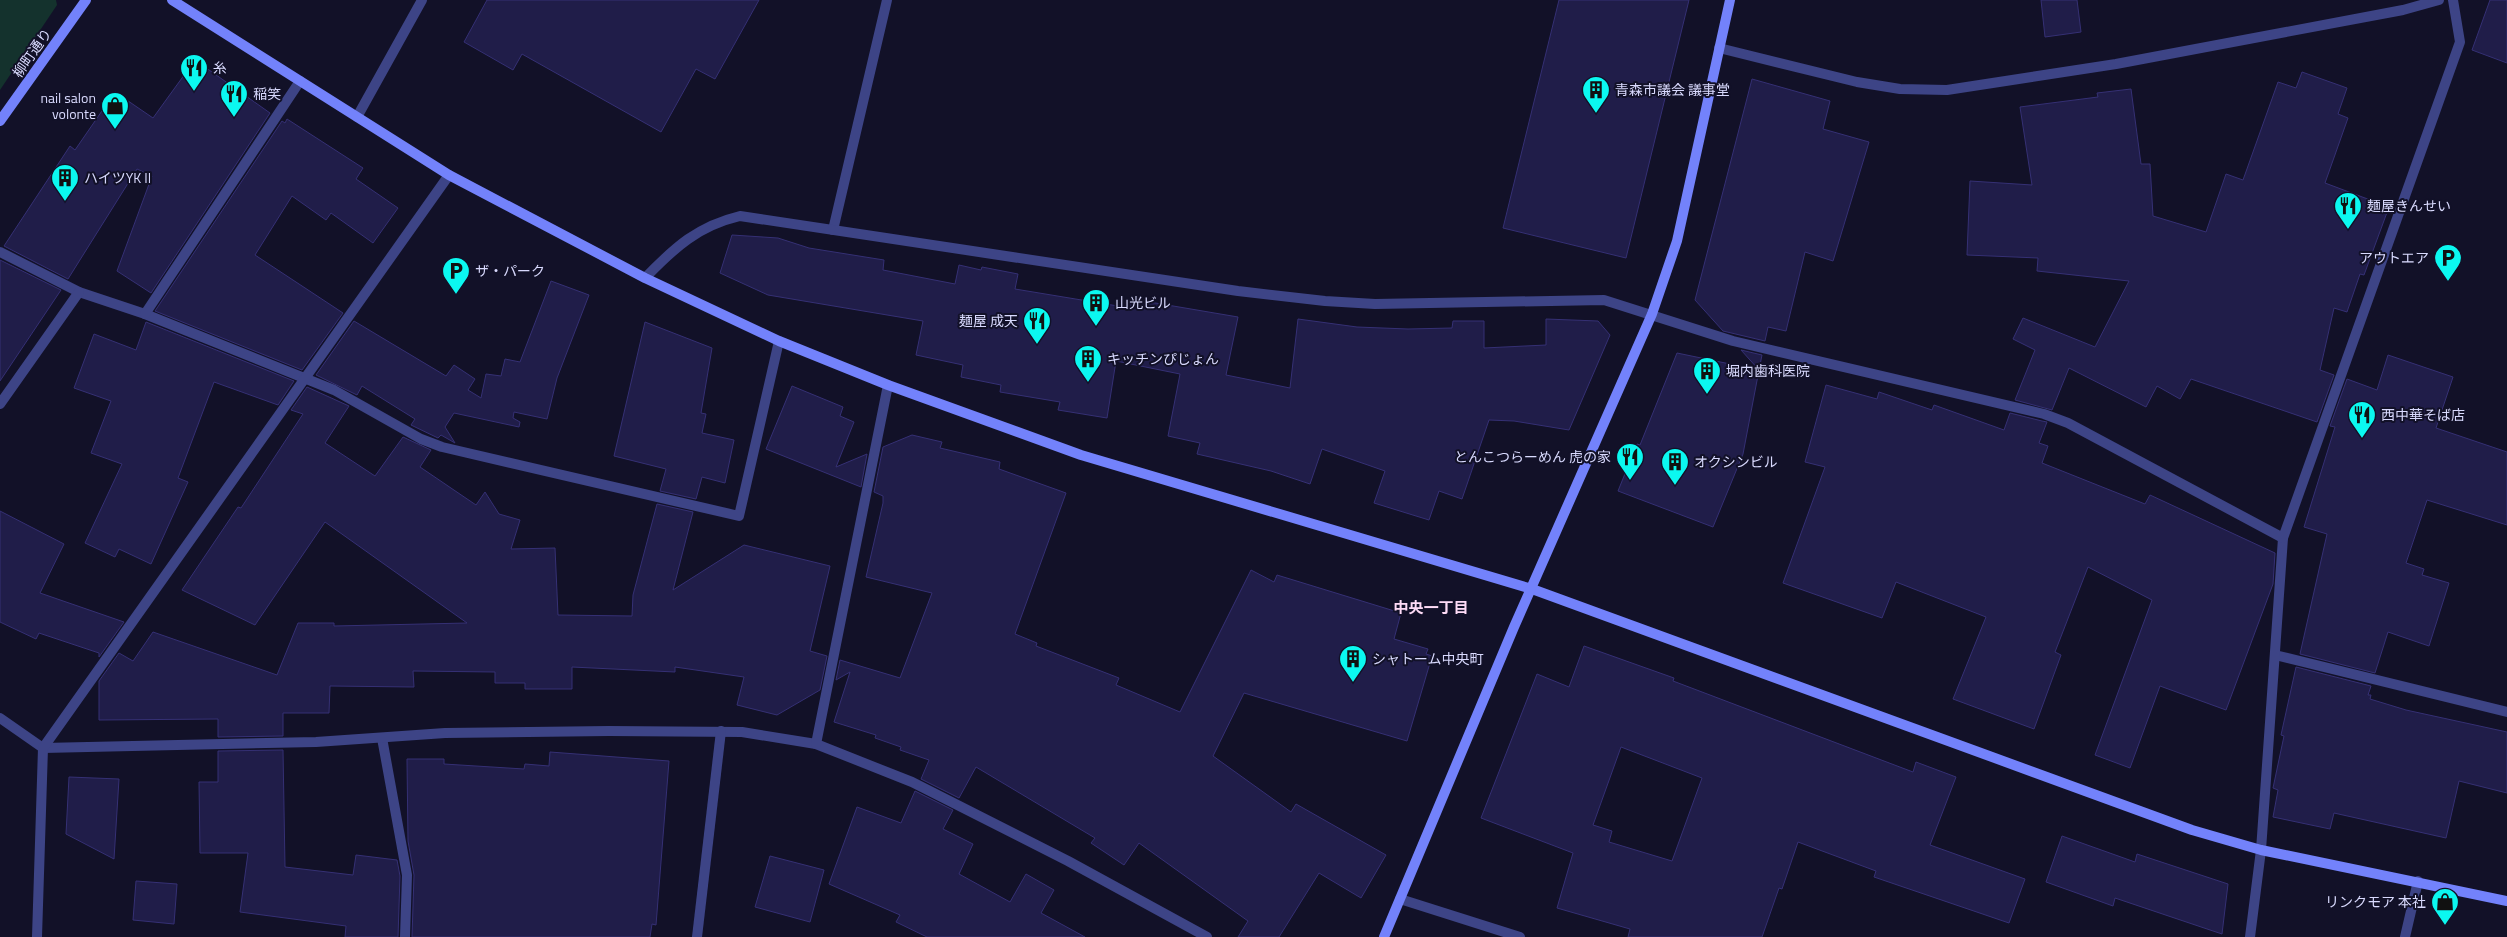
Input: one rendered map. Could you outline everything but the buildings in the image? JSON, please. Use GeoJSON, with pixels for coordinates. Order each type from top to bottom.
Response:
{"type":"FeatureCollection","features":[{"type":"Feature","properties":{"kind":"street","name":"柳町通り"},"geometry":{"type":"LineString","coordinates":[[0,121],[86,0]]}},
{"type":"Feature","properties":{"kind":"street"},"geometry":{"type":"LineString","coordinates":[[172,0],[448,175],[645,278],[779,341],[888,385],[1081,455],[1532,589],[2192,830],[2261,850],[2418,881],[2507,902]]}},
{"type":"Feature","properties":{"kind":"street"},"geometry":{"type":"LineString","coordinates":[[356,116],[422,0]]}},
{"type":"Feature","properties":{"kind":"street"},"geometry":{"type":"LineString","coordinates":[[833,230],[887,0]]}},
{"type":"Feature","properties":{"kind":"street"},"geometry":{"type":"LineString","coordinates":[[1384,937],[1532,589],[1652,314],[1677,241],[1730,0]]}},
{"type":"Feature","properties":{"kind":"street"},"geometry":{"type":"LineString","coordinates":[[1720,48],[1857,82],[1900,88],[1947,90],[2126,62],[2403,10],[2439,0]]}},
{"type":"Feature","properties":{"kind":"street"},"geometry":{"type":"LineString","coordinates":[[2250,937],[2261,850],[2283,538],[2460,42],[2453,0]]}},
{"type":"Feature","properties":{"kind":"street"},"geometry":{"type":"LineString","coordinates":[[146,314],[300,82]]}},
{"type":"Feature","properties":{"kind":"street"},"geometry":{"type":"LineString","coordinates":[[36,937],[43,748],[448,175]]}},
{"type":"Feature","properties":{"kind":"street"},"geometry":{"type":"LineString","coordinates":[[645,278],[675,249],[717,221],[740,216],[1238,291],[1316,300],[1375,304],[1604,300],[1733,341],[2044,414],[2068,423],[2283,538]]}},
{"type":"Feature","properties":{"kind":"street"},"geometry":{"type":"LineString","coordinates":[[0,252],[79,292],[146,314],[306,378],[357,401],[421,439],[442,447],[739,516],[779,341]]}},
{"type":"Feature","properties":{"kind":"street"},"geometry":{"type":"LineString","coordinates":[[0,404],[79,292]]}},
{"type":"Feature","properties":{"kind":"street"},"geometry":{"type":"LineString","coordinates":[[816,744],[888,385]]}},
{"type":"Feature","properties":{"kind":"street"},"geometry":{"type":"LineString","coordinates":[[2275,655],[2507,712]]}},
{"type":"Feature","properties":{"kind":"street"},"geometry":{"type":"LineString","coordinates":[[0,718],[43,748],[316,742],[445,733],[722,731],[742,732],[816,744],[912,782],[1068,861],[1208,937]]}},
{"type":"Feature","properties":{"kind":"street"},"geometry":{"type":"LineString","coordinates":[[697,937],[722,731]]}},
{"type":"Feature","properties":{"kind":"street"},"geometry":{"type":"LineString","coordinates":[[382,738],[407,875],[405,937]]}},
{"type":"Feature","properties":{"kind":"street"},"geometry":{"type":"LineString","coordinates":[[2405,937],[2418,881]]}},
{"type":"Feature","properties":{"kind":"street"},"geometry":{"type":"LineString","coordinates":[[1400,899],[1520,937]]}},
{"type":"Feature","properties":{"kind":"green space"},"geometry":{"type":"Polygon","coordinates":[[[0,0],[56,0],[57,5],[0,90],[0,0]]]}},
{"type":"Feature","properties":{"kind":"place","name":"糸"},"geometry":{"type":"Point","coordinates":[194,92]}},
{"type":"Feature","properties":{"kind":"place","name":"青森市議会 議事堂"},"geometry":{"type":"Point","coordinates":[1596,114]}},
{"type":"Feature","properties":{"kind":"place","name":"稲笑"},"geometry":{"type":"Point","coordinates":[234,118]}},
{"type":"Feature","properties":{"kind":"place","name":"nail salon volonte"},"geometry":{"type":"Point","coordinates":[115,130]}},
{"type":"Feature","properties":{"kind":"place","name":"ハイツYK II"},"geometry":{"type":"Point","coordinates":[65,202]}},
{"type":"Feature","properties":{"kind":"place","name":"麺屋きんせい"},"geometry":{"type":"Point","coordinates":[2348,230]}},
{"type":"Feature","properties":{"kind":"place","name":"アウトエア"},"geometry":{"type":"Point","coordinates":[2448,282]}},
{"type":"Feature","properties":{"kind":"place","name":"ザ・パーク"},"geometry":{"type":"Point","coordinates":[456,295]}},
{"type":"Feature","properties":{"kind":"place","name":"山光ビル"},"geometry":{"type":"Point","coordinates":[1096,327]}},
{"type":"Feature","properties":{"kind":"place","name":"麺屋 成天"},"geometry":{"type":"Point","coordinates":[1037,345]}},
{"type":"Feature","properties":{"kind":"place","name":"キッチンぴじょん"},"geometry":{"type":"Point","coordinates":[1088,383]}},
{"type":"Feature","properties":{"kind":"place","name":"堀内歯科医院"},"geometry":{"type":"Point","coordinates":[1707,395]}},
{"type":"Feature","properties":{"kind":"place","name":"西中華そば店"},"geometry":{"type":"Point","coordinates":[2362,439]}},
{"type":"Feature","properties":{"kind":"place","name":"とんこつらーめん 虎の家"},"geometry":{"type":"Point","coordinates":[1630,481]}},
{"type":"Feature","properties":{"kind":"place","name":"オクシンビル"},"geometry":{"type":"Point","coordinates":[1675,486]}},
{"type":"Feature","properties":{"kind":"place","name":"シャトーム中央町"},"geometry":{"type":"Point","coordinates":[1353,683]}},
{"type":"Feature","properties":{"kind":"place","name":"リンクモア 本社"},"geometry":{"type":"Point","coordinates":[2445,926]}},
{"type":"Feature","properties":{"kind":"district","name":"中央一丁目"},"geometry":{"type":"Point","coordinates":[1431,608]}}]}
